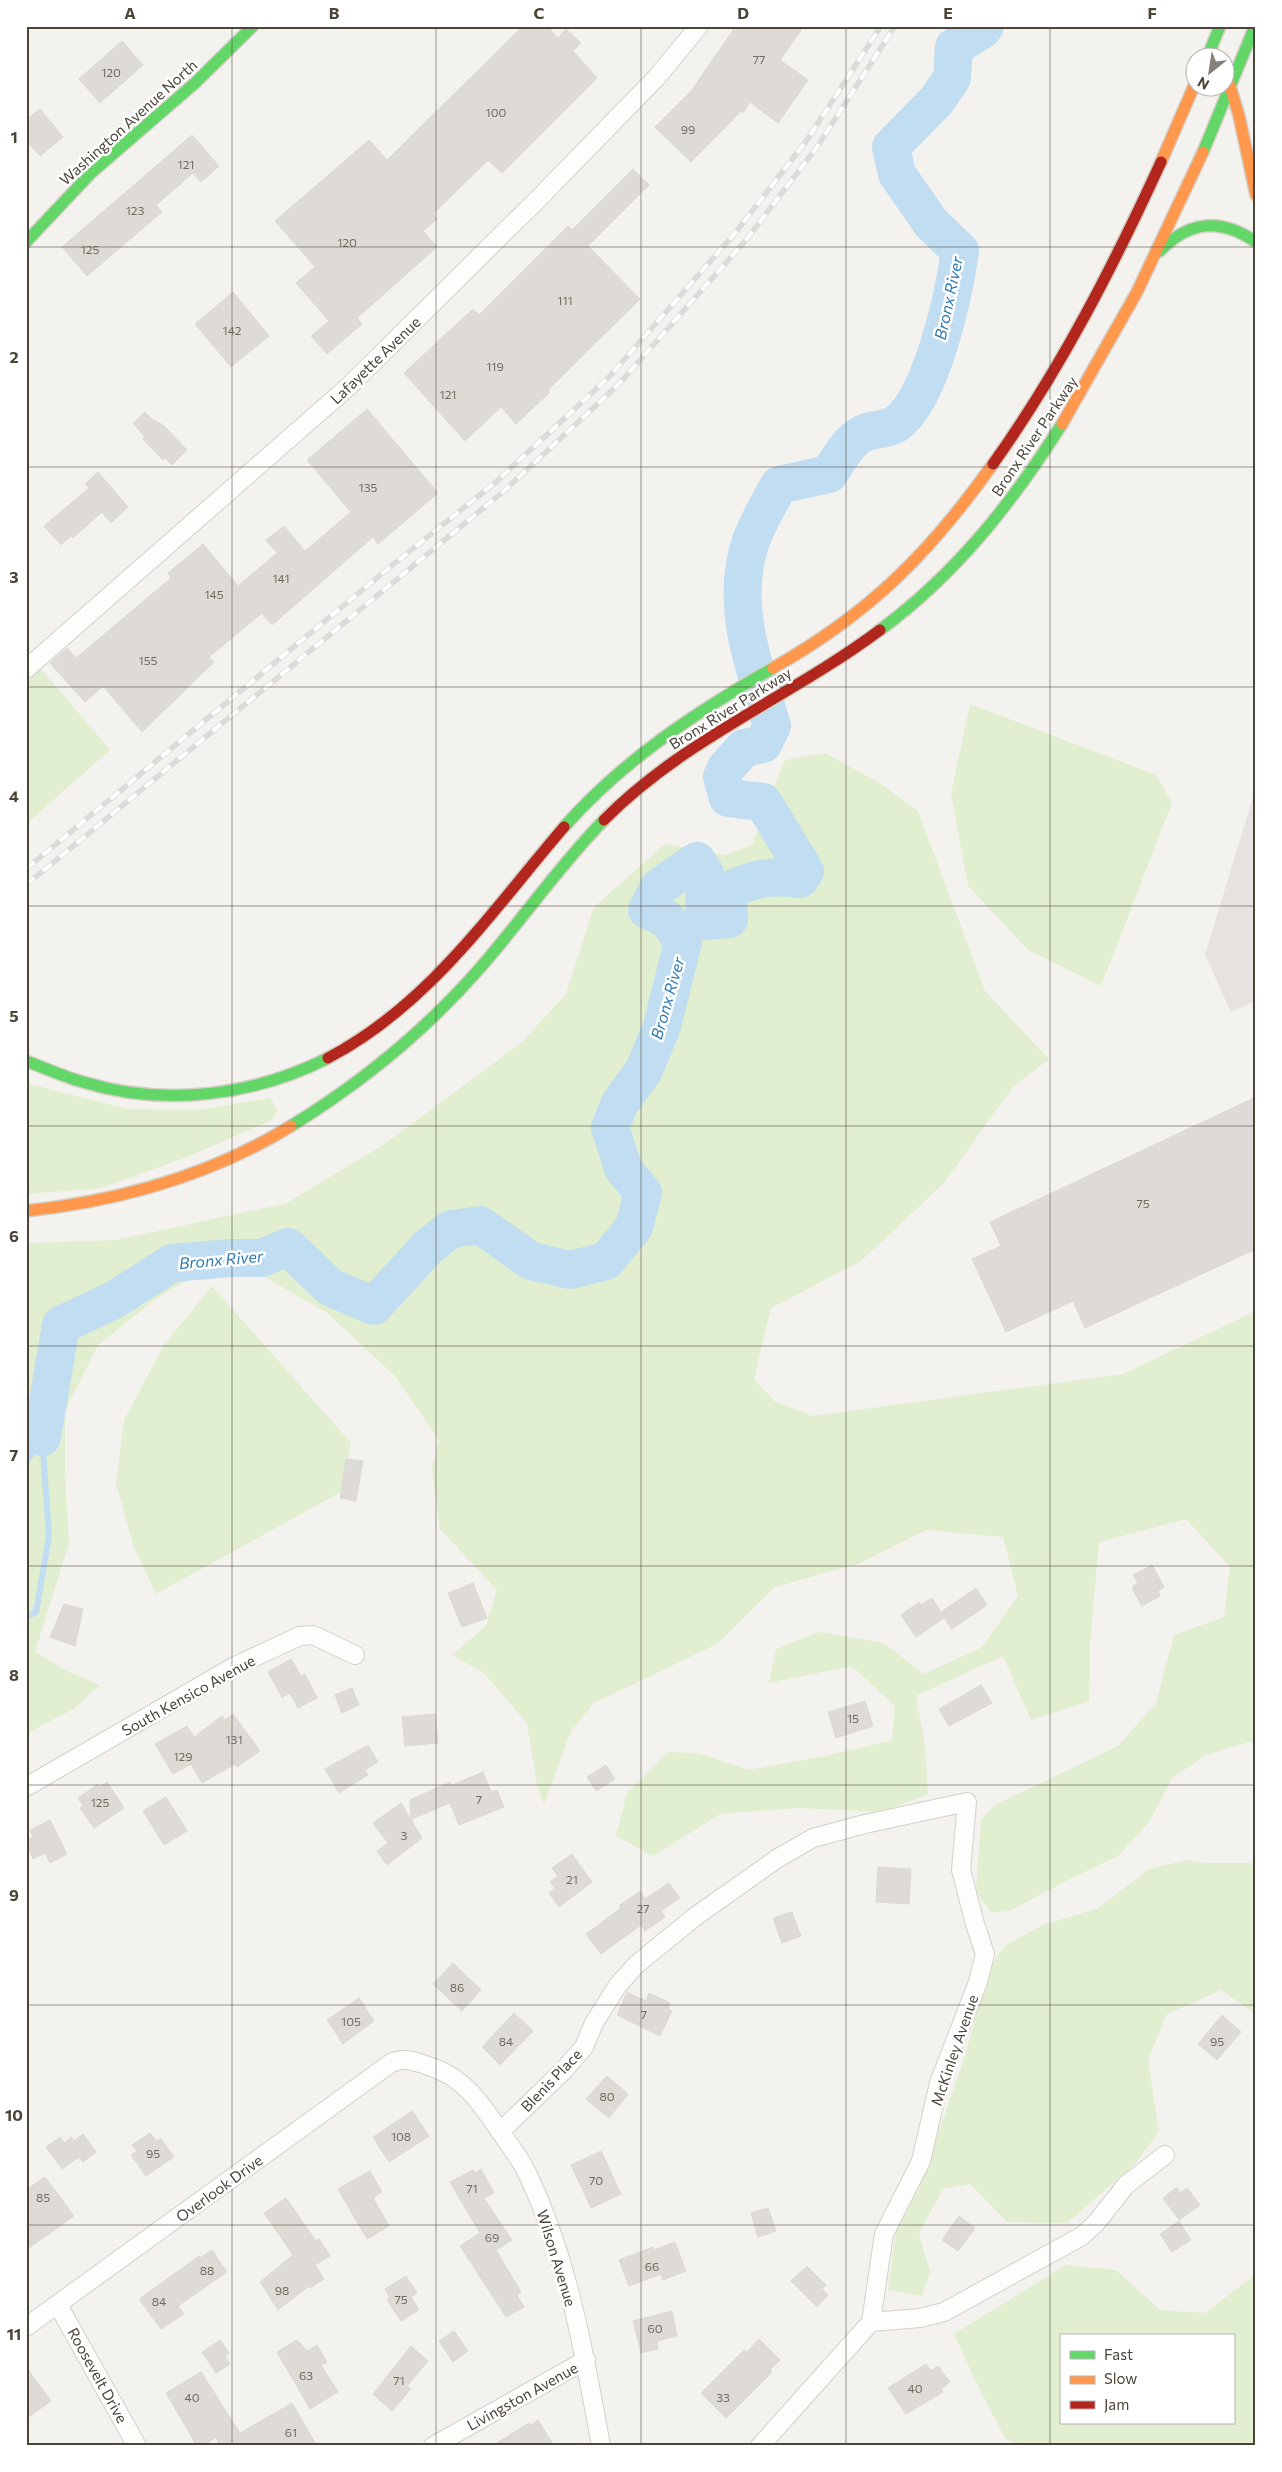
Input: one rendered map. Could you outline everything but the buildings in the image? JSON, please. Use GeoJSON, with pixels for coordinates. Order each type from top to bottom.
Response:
{"type":"FeatureCollection","features":[{"type":"Feature","properties":{"kind":"main road","name":"Washington Avenue North"},"geometry":{"type":"LineString","coordinates":[[26,242],[91,173],[195,83],[254,26]]}},
{"type":"Feature","properties":{"kind":"main road"},"geometry":{"type":"LineString","coordinates":[[1208,26],[1215,48]]}},
{"type":"Feature","properties":{"kind":"main road"},"geometry":{"type":"LineString","coordinates":[[1211,48],[1220,26]]}},
{"type":"Feature","properties":{"kind":"main road","name":"Bronx River Parkway"},"geometry":{"type":"LineString","coordinates":[[1234,78],[1255,26]]}},
{"type":"Feature","properties":{"kind":"main road","name":"Bronx River Parkway"},"geometry":{"type":"LineString","coordinates":[[26,1062],[59,1076],[96,1086],[150,1094],[190,1095],[235,1091],[307,1070],[340,1054],[402,1010],[443,971],[573,817],[607,782],[667,733],[832,633],[892,584],[944,529],[991,468],[1034,404],[1091,305],[1143,203],[1189,98]]}},
{"type":"Feature","properties":{"kind":"main road","name":"Bronx River Parkway"},"geometry":{"type":"LineString","coordinates":[[26,1211],[118,1197],[183,1177],[262,1142],[303,1119],[336,1097],[398,1049],[454,997],[481,968],[591,834],[624,800],[692,746],[739,716],[857,648],[902,614],[946,575],[985,532],[1032,470],[1064,422],[1117,329],[1154,258],[1186,191],[1226,98]]}},
{"type":"Feature","properties":{"kind":"main road"},"geometry":{"type":"LineString","coordinates":[[1234,98],[1256,195]]}},
{"type":"Feature","properties":{"kind":"main road"},"geometry":{"type":"LineString","coordinates":[[1154,258],[1171,239],[1198,226],[1218,225],[1228,227],[1256,242]]}},
{"type":"Feature","properties":{"kind":"street","name":"Lafayette Avenue"},"geometry":{"type":"LineString","coordinates":[[26,669],[348,388],[540,198],[656,76],[698,26]]}},
{"type":"Feature","properties":{"kind":"street","name":"South Kensico Avenue"},"geometry":{"type":"LineString","coordinates":[[26,1787],[235,1666],[300,1636],[313,1635],[355,1655]]}},
{"type":"Feature","properties":{"kind":"street","name":"Blenis Place"},"geometry":{"type":"LineString","coordinates":[[500,2132],[564,2070],[584,2047],[594,2023],[618,1985],[637,1964],[696,1916],[778,1858],[813,1838],[865,1824],[967,1802]]}},
{"type":"Feature","properties":{"kind":"street","name":"McKinley Avenue"},"geometry":{"type":"LineString","coordinates":[[871,2322],[884,2234],[921,2161],[940,2083],[978,1982],[985,1954],[974,1924],[961,1870],[967,1802]]}},
{"type":"Feature","properties":{"kind":"street","name":"Overlook Drive"},"geometry":{"type":"LineString","coordinates":[[26,2327],[391,2063],[399,2060],[415,2061]]}},
{"type":"Feature","properties":{"kind":"street","name":"Wilson Avenue"},"geometry":{"type":"LineString","coordinates":[[415,2061],[442,2071],[465,2086],[478,2099],[526,2169],[551,2228],[562,2264],[586,2360],[601,2446]]}},
{"type":"Feature","properties":{"kind":"street"},"geometry":{"type":"LineString","coordinates":[[760,2446],[871,2322],[920,2318],[944,2312],[1082,2236],[1131,2180],[1165,2155]]}},
{"type":"Feature","properties":{"kind":"street","name":"Roosevelt Drive"},"geometry":{"type":"LineString","coordinates":[[58,2305],[137,2446]]}},
{"type":"Feature","properties":{"kind":"street","name":"Livingston Avenue"},"geometry":{"type":"LineString","coordinates":[[433,2446],[586,2360]]}},
{"type":"Feature","properties":{"kind":"green space"},"geometry":{"type":"Polygon","coordinates":[[[26,651],[110,750],[26,824],[26,651]]]}},
{"type":"Feature","properties":{"kind":"green space"},"geometry":{"type":"Polygon","coordinates":[[[970,704],[1156,775],[1172,803],[1101,986],[1028,950],[968,886],[951,794],[970,704]]]}},
{"type":"Feature","properties":{"kind":"green space"},"geometry":{"type":"Polygon","coordinates":[[[825,753],[878,782],[918,811],[985,991],[1049,1059],[1013,1087],[944,1183],[861,1261],[771,1308],[754,1379],[774,1401],[812,1416],[1123,1374],[1256,1311],[1256,1740],[1206,1755],[1172,1778],[1150,1821],[1118,1856],[1012,1910],[991,1913],[976,1891],[981,1820],[995,1805],[1118,1746],[1156,1703],[1174,1635],[1224,1617],[1230,1567],[1186,1519],[1099,1542],[1090,1644],[1089,1701],[1031,1720],[1003,1656],[916,1696],[925,1744],[928,1794],[882,1812],[797,1808],[720,1814],[653,1856],[616,1836],[627,1793],[668,1752],[698,1753],[749,1770],[825,1756],[892,1740],[895,1706],[852,1666],[769,1683],[776,1649],[819,1632],[884,1643],[924,1674],[982,1647],[1018,1596],[1003,1537],[926,1530],[860,1563],[775,1587],[717,1644],[594,1703],[571,1731],[544,1804],[537,1785],[527,1723],[484,1673],[452,1655],[486,1626],[497,1590],[440,1529],[432,1468],[439,1440],[394,1375],[327,1313],[265,1277],[197,1274],[157,1298],[98,1345],[65,1411],[65,1472],[69,1543],[35,1652],[69,1672],[100,1685],[75,1708],[26,1734],[26,1243],[116,1240],[287,1203],[383,1145],[521,1043],[566,994],[594,907],[665,844],[726,855],[752,845],[785,760],[825,753]]]}},
{"type":"Feature","properties":{"kind":"green space"},"geometry":{"type":"Polygon","coordinates":[[[26,1083],[127,1109],[199,1110],[270,1098],[278,1110],[272,1120],[187,1157],[101,1188],[26,1194],[26,1083]]]}},
{"type":"Feature","properties":{"kind":"green space"},"geometry":{"type":"Polygon","coordinates":[[[212,1286],[351,1443],[341,1492],[156,1594],[134,1548],[116,1483],[124,1420],[164,1345],[212,1286]]]}},
{"type":"Feature","properties":{"kind":"green space"},"geometry":{"type":"Polygon","coordinates":[[[1186,1860],[1206,1863],[1256,1863],[1256,2014],[1221,1990],[1166,2015],[1148,2061],[1159,2132],[1134,2165],[1067,2223],[1007,2222],[970,2184],[943,2189],[919,2233],[930,2272],[922,2296],[888,2290],[896,2232],[920,2187],[964,2059],[990,1966],[1006,1945],[1045,1924],[1097,1909],[1149,1869],[1186,1860]]]}},
{"type":"Feature","properties":{"kind":"green space"},"geometry":{"type":"Polygon","coordinates":[[[1066,2265],[1116,2270],[1160,2310],[1205,2313],[1256,2274],[1256,2446],[1019,2446],[1005,2438],[954,2334],[1066,2265]]]}},
{"type":"Feature","properties":{"kind":"shaded area"},"geometry":{"type":"Polygon","coordinates":[[[1256,796],[1256,1001],[1231,1012],[1205,955],[1253,797],[1256,796]]]}},
{"type":"Feature","properties":{"kind":"waterway","name":"Bronx River"},"geometry":{"type":"LineString","coordinates":[[42,1437],[61,1325],[114,1300],[172,1263],[231,1258],[262,1258],[288,1247],[330,1287],[374,1306],[428,1247],[451,1229],[480,1225],[531,1261],[570,1270],[606,1261],[634,1227],[643,1193],[623,1168],[610,1127],[620,1103],[644,1070],[662,1026],[683,942],[667,919],[647,910],[659,887],[697,861],[705,873],[704,921],[729,919],[727,891],[754,880],[780,877],[800,879],[805,871],[763,802],[728,798],[722,777],[726,768],[744,748],[763,744],[772,726],[754,667],[745,626],[743,585],[747,554],[758,524],[779,485],[829,474],[855,439],[867,432],[896,424],[909,411],[920,392],[930,369],[947,318],[960,251],[931,223],[897,174],[891,147],[937,100],[952,78],[954,47],[982,30],[985,26]]}},
{"type":"Feature","properties":{"kind":"waterway","name":"Bronx River"},"geometry":{"type":"LineString","coordinates":[[26,1463],[42,1437]]}},
{"type":"Feature","properties":{"kind":"waterway","name":"Bronx River"},"geometry":{"type":"LineString","coordinates":[[26,1617],[36,1612],[49,1536],[42,1437]]}},
{"type":"Feature","properties":{"kind":"railway"},"geometry":{"type":"LineString","coordinates":[[26,869],[390,567],[496,482],[609,377],[736,232],[807,140],[881,26]]}},
{"type":"Feature","properties":{"kind":"railway"},"geometry":{"type":"LineString","coordinates":[[26,885],[504,491],[618,385],[746,240],[817,147],[895,26]]}},
{"type":"Feature","properties":{"kind":"traffic: fast"},"geometry":{"type":"LineString","coordinates":[[26,242],[91,173],[195,83],[253,26]]}},
{"type":"Feature","properties":{"kind":"traffic: fast"},"geometry":{"type":"LineString","coordinates":[[1211,48],[1220,26]]}},
{"type":"Feature","properties":{"kind":"traffic: fast"},"geometry":{"type":"LineString","coordinates":[[1203,152],[1255,26]]}},
{"type":"Feature","properties":{"kind":"traffic: fast"},"geometry":{"type":"LineString","coordinates":[[1160,251],[1183,233],[1194,228],[1206,226],[1230,229],[1256,242]]}},
{"type":"Feature","properties":{"kind":"traffic: fast"},"geometry":{"type":"LineString","coordinates":[[880,630],[933,585],[981,536],[1023,482],[1062,424]]}},
{"type":"Feature","properties":{"kind":"traffic: fast"},"geometry":{"type":"LineString","coordinates":[[564,827],[611,780],[661,739],[716,702],[773,668]]}},
{"type":"Feature","properties":{"kind":"traffic: fast"},"geometry":{"type":"LineString","coordinates":[[291,1126],[367,1074],[437,1013],[480,968],[604,820]]}},
{"type":"Feature","properties":{"kind":"traffic: fast"},"geometry":{"type":"LineString","coordinates":[[26,1061],[76,1080],[114,1090],[176,1095],[208,1094],[239,1089],[299,1071],[328,1058]]}},
{"type":"Feature","properties":{"kind":"traffic: slow"},"geometry":{"type":"LineString","coordinates":[[1161,162],[1189,98]]}},
{"type":"Feature","properties":{"kind":"traffic: slow"},"geometry":{"type":"LineString","coordinates":[[1234,98],[1256,195]]}},
{"type":"Feature","properties":{"kind":"traffic: slow"},"geometry":{"type":"LineString","coordinates":[[1062,424],[1137,292],[1203,152]]}},
{"type":"Feature","properties":{"kind":"traffic: slow"},"geometry":{"type":"LineString","coordinates":[[773,668],[839,626],[895,579],[921,554],[945,526],[993,464]]}},
{"type":"Feature","properties":{"kind":"traffic: slow"},"geometry":{"type":"LineString","coordinates":[[26,1211],[95,1201],[163,1184],[228,1159],[260,1144],[291,1126]]}},
{"type":"Feature","properties":{"kind":"traffic: jam"},"geometry":{"type":"LineString","coordinates":[[993,464],[1063,355],[1124,240],[1161,162]]}},
{"type":"Feature","properties":{"kind":"traffic: jam"},"geometry":{"type":"LineString","coordinates":[[604,820],[635,791],[669,765],[738,720],[810,677],[880,630]]}},
{"type":"Feature","properties":{"kind":"traffic: jam"},"geometry":{"type":"LineString","coordinates":[[328,1058],[364,1036],[397,1012],[428,984],[484,923],[564,827]]}}]}
